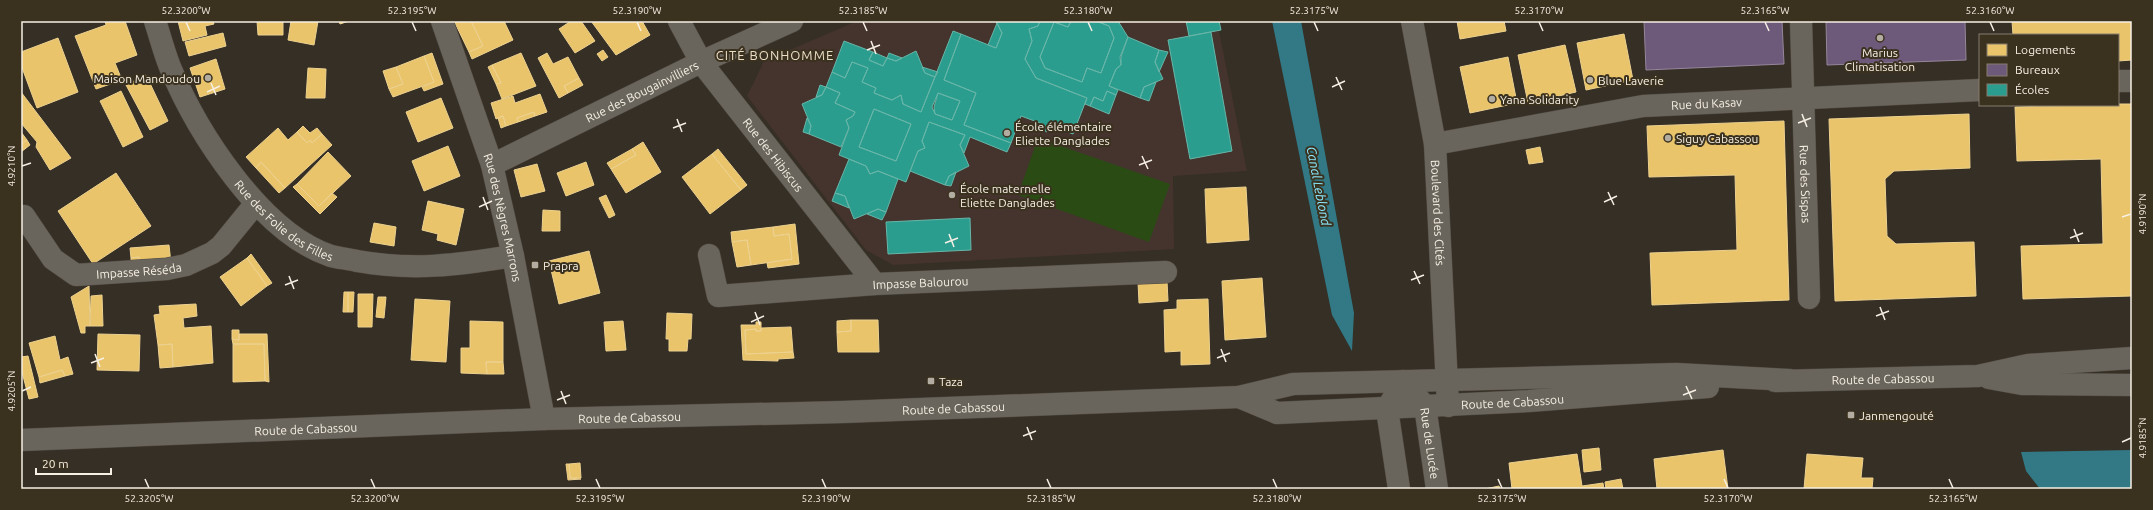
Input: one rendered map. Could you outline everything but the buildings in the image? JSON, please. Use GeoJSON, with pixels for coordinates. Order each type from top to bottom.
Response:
{"type":"FeatureCollection","features":[{"type":"Feature","properties":{"kind":"street","name":"Rue des Folie des Filles"},"geometry":{"type":"LineString","coordinates":[[155,21],[170,66],[190,109],[213,148],[256,203],[303,244],[331,256],[384,266],[449,266],[513,256]]}},
{"type":"Feature","properties":{"kind":"street","name":"Rue des Nègres Marrons"},"geometry":{"type":"LineString","coordinates":[[442,21],[492,165],[513,256],[544,419]]}},
{"type":"Feature","properties":{"kind":"street","name":"Rue des Hibiscus"},"geometry":{"type":"LineString","coordinates":[[679,21],[701,62],[875,284]]}},
{"type":"Feature","properties":{"kind":"street","name":"Rue des Bougainvilliers"},"geometry":{"type":"LineString","coordinates":[[492,165],[701,62],[792,21]]}},
{"type":"Feature","properties":{"kind":"street","name":"Boulevard des Cités"},"geometry":{"type":"LineString","coordinates":[[1412,21],[1435,144],[1448,379],[1448,406]]}},
{"type":"Feature","properties":{"kind":"street","name":"Rue des Sispas"},"geometry":{"type":"LineString","coordinates":[[1800,21],[1804,97],[1809,298]]}},
{"type":"Feature","properties":{"kind":"street"},"geometry":{"type":"LineString","coordinates":[[2119,81],[2132,80]]}},
{"type":"Feature","properties":{"kind":"street","name":"Rue du Kasav"},"geometry":{"type":"LineString","coordinates":[[1435,144],[1643,106],[1804,97],[1979,90]]}},
{"type":"Feature","properties":{"kind":"street","name":"Impasse Réséda"},"geometry":{"type":"LineString","coordinates":[[24,216],[53,259],[76,275],[167,269],[200,259],[221,246],[256,203]]}},
{"type":"Feature","properties":{"kind":"street","name":"Impasse Balourou"},"geometry":{"type":"LineString","coordinates":[[709,255],[718,296],[875,284],[1166,272]]}},
{"type":"Feature","properties":{"kind":"street","name":"Route de Cabassou"},"geometry":{"type":"LineString","coordinates":[[1239,397],[1276,413],[1387,409],[1528,401],[1789,380],[1978,376],[2028,366],[2132,358]]}},
{"type":"Feature","properties":{"kind":"street","name":"Route de Cabassou"},"geometry":{"type":"LineString","coordinates":[[21,440],[544,419],[843,412],[1239,397],[1292,384],[1676,374],[1789,380]]}},
{"type":"Feature","properties":{"kind":"street","name":"Route de Cabassou"},"geometry":{"type":"LineString","coordinates":[[1978,376],[2022,384],[2132,385]]}},
{"type":"Feature","properties":{"kind":"street"},"geometry":{"type":"LineString","coordinates":[[1399,489],[1387,409],[1403,381]]}},
{"type":"Feature","properties":{"kind":"street","name":"Rue de Lucée"},"geometry":{"type":"LineString","coordinates":[[1403,381],[1425,406],[1437,489]]}},
{"type":"Feature","properties":{"kind":"shaded area","name":"École élémentaire Eliette Danglades"},"geometry":{"type":"Polygon","coordinates":[[[857,21],[1217,21],[1247,171],[1173,176],[1174,249],[893,265],[866,250],[747,96],[764,61],[857,21]]]}},
{"type":"Feature","properties":{"kind":"green space"},"geometry":{"type":"Polygon","coordinates":[[[1038,138],[1170,184],[1149,242],[1018,195],[1038,138]]]}},
{"type":"Feature","properties":{"kind":"water","name":"Canal Leblond"},"geometry":{"type":"Polygon","coordinates":[[[1272,21],[1301,21],[1354,313],[1352,351],[1332,315],[1272,21]]]}},
{"type":"Feature","properties":{"kind":"water"},"geometry":{"type":"Polygon","coordinates":[[[2132,450],[2132,489],[2040,489],[2026,471],[2021,452],[2132,450]]]}},
{"type":"Feature","properties":{"kind":"place","name":"Marius Climatisation"},"geometry":{"type":"Point","coordinates":[1880,38]}},
{"type":"Feature","properties":{"kind":"place","name":"Maison Mandoudou"},"geometry":{"type":"Point","coordinates":[208,78]}},
{"type":"Feature","properties":{"kind":"place","name":"Blue Laverie"},"geometry":{"type":"Point","coordinates":[1590,80]}},
{"type":"Feature","properties":{"kind":"place","name":"Yana Solidarity"},"geometry":{"type":"Point","coordinates":[1492,99]}},
{"type":"Feature","properties":{"kind":"place","name":"École élémentaire Eliette Danglades"},"geometry":{"type":"Point","coordinates":[1007,133]}},
{"type":"Feature","properties":{"kind":"place","name":"Siguy Cabassou"},"geometry":{"type":"Point","coordinates":[1668,138]}},
{"type":"Feature","properties":{"kind":"place","name":"École maternelle Eliette Danglades"},"geometry":{"type":"Point","coordinates":[952,195]}},
{"type":"Feature","properties":{"kind":"place","name":"Prapra"},"geometry":{"type":"Point","coordinates":[535,265]}},
{"type":"Feature","properties":{"kind":"place","name":"Taza"},"geometry":{"type":"Point","coordinates":[931,381]}},
{"type":"Feature","properties":{"kind":"place","name":"Janmengouté"},"geometry":{"type":"Point","coordinates":[1851,415]}},
{"type":"Feature","properties":{"kind":"district","name":"CITÉ BONHOMME"},"geometry":{"type":"Point","coordinates":[775,55]}}]}
